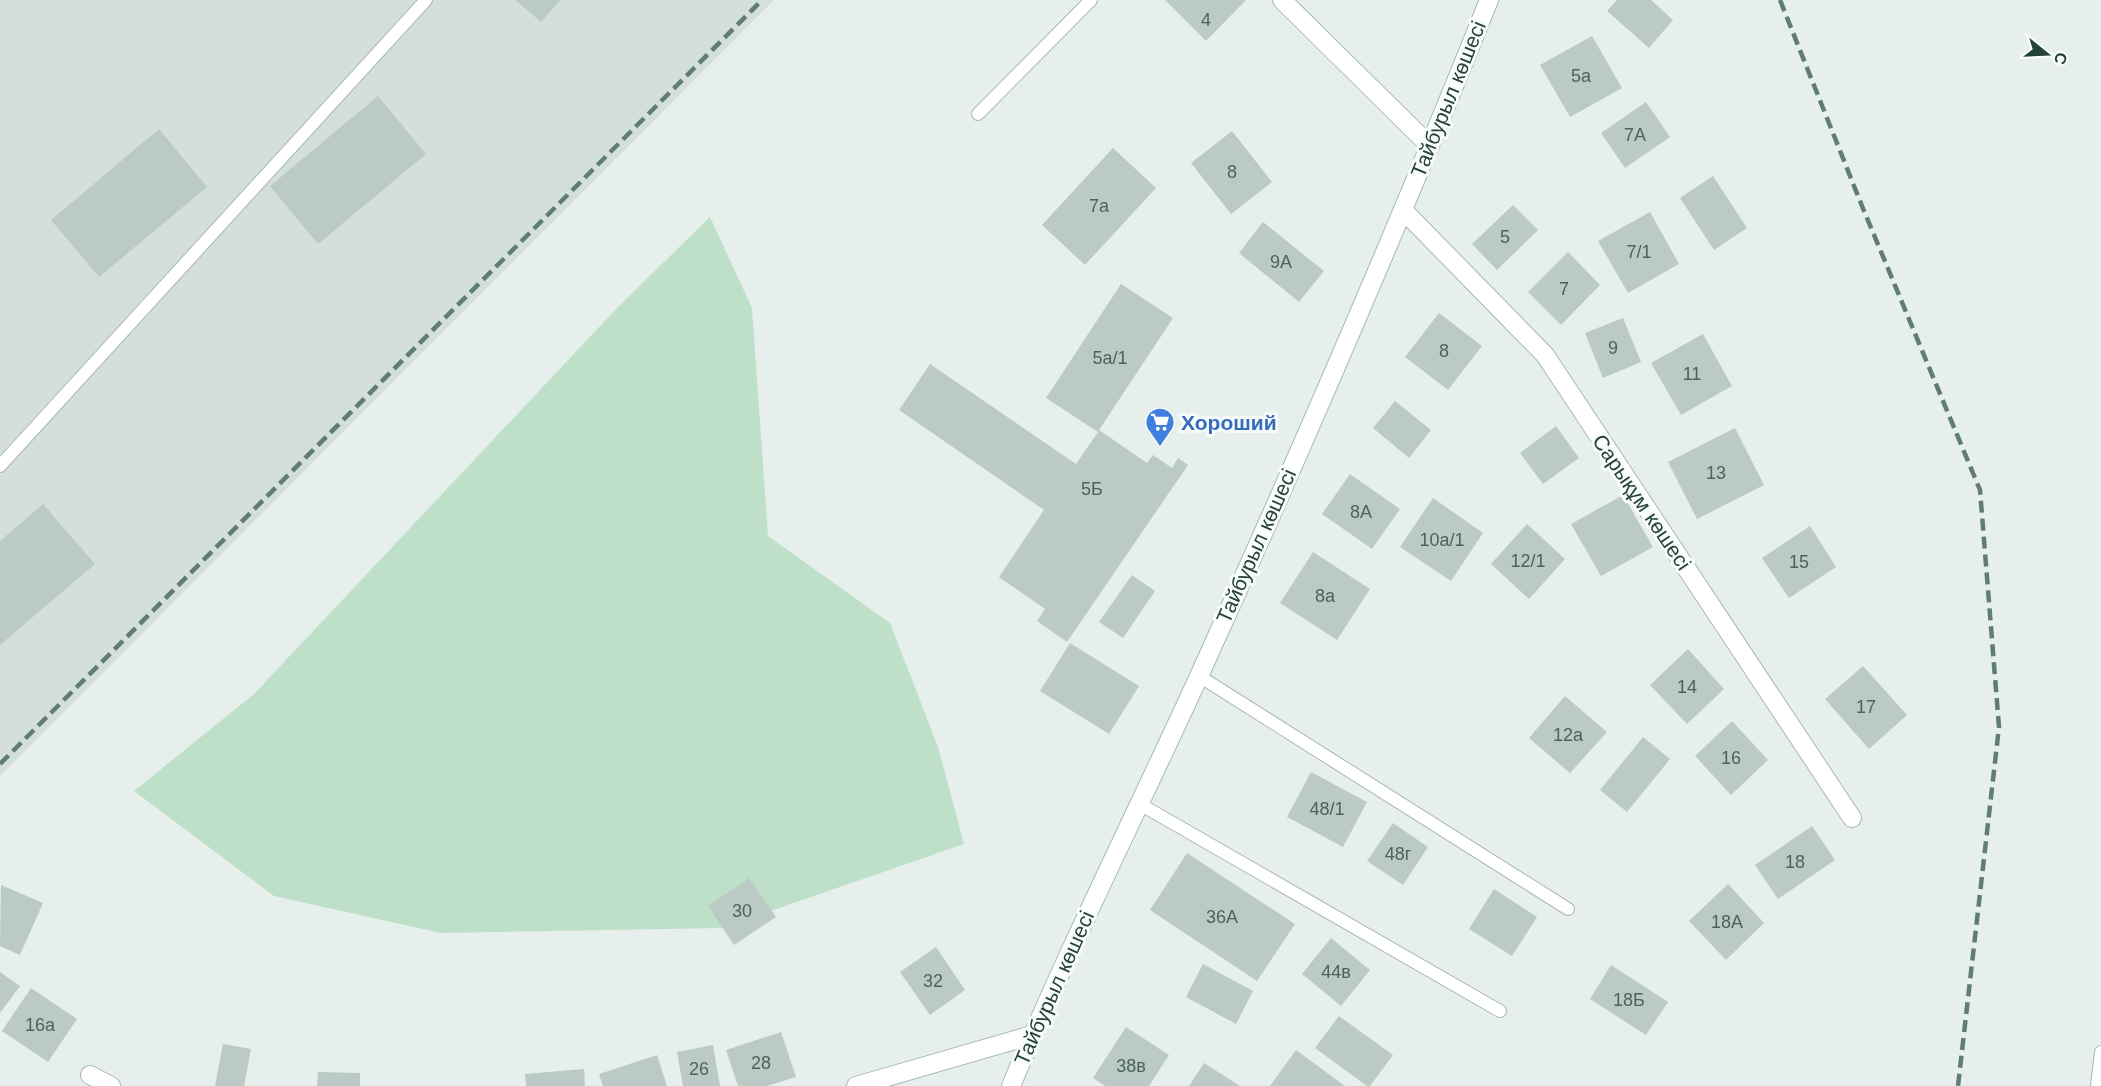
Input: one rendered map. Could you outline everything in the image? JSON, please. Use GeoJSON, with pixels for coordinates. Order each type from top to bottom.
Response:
{"type":"FeatureCollection","features":[{"type":"Feature","properties":{"kind":"main road"},"geometry":{"type":"LineString","coordinates":[[1282,0],[1430,146]]}},
{"type":"Feature","properties":{"kind":"main road","name":"Тайбурыл көшесі"},"geometry":{"type":"LineString","coordinates":[[1011,1086],[1138,803],[1199,676],[1403,210],[1489,0]]}},
{"type":"Feature","properties":{"kind":"main road","name":"Сарықұм көшесі"},"geometry":{"type":"LineString","coordinates":[[1403,210],[1545,355],[1852,818]]}},
{"type":"Feature","properties":{"kind":"main road"},"geometry":{"type":"LineString","coordinates":[[856,1086],[1032,1035]]}},
{"type":"Feature","properties":{"kind":"main road"},"geometry":{"type":"LineString","coordinates":[[90,1075],[111,1086]]}},
{"type":"Feature","properties":{"kind":"lane"},"geometry":{"type":"LineString","coordinates":[[0,466],[426,0]]}},
{"type":"Feature","properties":{"kind":"lane"},"geometry":{"type":"LineString","coordinates":[[978,114],[1091,0]]}},
{"type":"Feature","properties":{"kind":"lane"},"geometry":{"type":"LineString","coordinates":[[1199,676],[1568,909]]}},
{"type":"Feature","properties":{"kind":"lane"},"geometry":{"type":"LineString","coordinates":[[1138,803],[1500,1011]]}},
{"type":"Feature","properties":{"kind":"lane"},"geometry":{"type":"LineString","coordinates":[[2097,1086],[2101,1052]]}},
{"type":"Feature","properties":{"kind":"shaded area"},"geometry":{"type":"Polygon","coordinates":[[[0,0],[774,0],[0,776],[0,0]]]}},
{"type":"Feature","properties":{"kind":"green space"},"geometry":{"type":"Polygon","coordinates":[[[710,217],[752,308],[768,536],[890,623],[938,747],[964,844],[722,928],[441,933],[274,896],[134,791],[254,694],[617,308],[710,217]]]}},
{"type":"Feature","properties":{"kind":"building"},"geometry":{"type":"Polygon","coordinates":[[[515,0],[560,0],[541,22],[515,0]]]}},
{"type":"Feature","properties":{"kind":"building"},"geometry":{"type":"Polygon","coordinates":[[[1165,0],[1246,0],[1206,41],[1165,0]]]}},
{"type":"Feature","properties":{"kind":"building"},"geometry":{"type":"Polygon","coordinates":[[[1617,0],[1651,0],[1673,20],[1649,48],[1607,11],[1617,0]]]}},
{"type":"Feature","properties":{"kind":"building"},"geometry":{"type":"Polygon","coordinates":[[[1592,36],[1622,88],[1570,117],[1540,65],[1592,36]]]}},
{"type":"Feature","properties":{"kind":"building"},"geometry":{"type":"Polygon","coordinates":[[[378,96],[426,154],[318,244],[270,186],[378,96]]]}},
{"type":"Feature","properties":{"kind":"building"},"geometry":{"type":"Polygon","coordinates":[[[1646,102],[1670,137],[1625,168],[1601,133],[1646,102]]]}},
{"type":"Feature","properties":{"kind":"building"},"geometry":{"type":"Polygon","coordinates":[[[159,129],[207,187],[99,277],[51,220],[159,129]]]}},
{"type":"Feature","properties":{"kind":"building"},"geometry":{"type":"Polygon","coordinates":[[[1232,131],[1272,182],[1231,214],[1191,163],[1232,131]]]}},
{"type":"Feature","properties":{"kind":"building"},"geometry":{"type":"Polygon","coordinates":[[[1113,148],[1156,188],[1085,265],[1042,225],[1113,148]]]}},
{"type":"Feature","properties":{"kind":"building"},"geometry":{"type":"Polygon","coordinates":[[[1713,176],[1747,228],[1714,250],[1680,198],[1713,176]]]}},
{"type":"Feature","properties":{"kind":"building"},"geometry":{"type":"Polygon","coordinates":[[[1513,205],[1538,230],[1497,270],[1472,244],[1513,205]]]}},
{"type":"Feature","properties":{"kind":"building"},"geometry":{"type":"Polygon","coordinates":[[[1650,212],[1679,264],[1628,293],[1598,241],[1650,212]]]}},
{"type":"Feature","properties":{"kind":"building"},"geometry":{"type":"Polygon","coordinates":[[[1263,222],[1324,271],[1299,302],[1239,253],[1263,222]]]}},
{"type":"Feature","properties":{"kind":"building"},"geometry":{"type":"Polygon","coordinates":[[[1568,252],[1600,285],[1561,325],[1528,292],[1568,252]]]}},
{"type":"Feature","properties":{"kind":"building"},"geometry":{"type":"Polygon","coordinates":[[[1121,284],[1173,318],[1099,430],[1147,463],[1153,455],[1172,468],[1178,458],[1188,465],[1067,642],[1037,621],[1045,609],[999,577],[1044,510],[899,410],[930,364],[1076,464],[1098,432],[1046,398],[1121,284]]]}},
{"type":"Feature","properties":{"kind":"building"},"geometry":{"type":"Polygon","coordinates":[[[1439,313],[1482,346],[1448,390],[1405,357],[1439,313]]]}},
{"type":"Feature","properties":{"kind":"building"},"geometry":{"type":"Polygon","coordinates":[[[1623,318],[1641,362],[1603,378],[1585,333],[1623,318]]]}},
{"type":"Feature","properties":{"kind":"building"},"geometry":{"type":"Polygon","coordinates":[[[1703,334],[1732,386],[1681,415],[1651,363],[1703,334]]]}},
{"type":"Feature","properties":{"kind":"building"},"geometry":{"type":"Polygon","coordinates":[[[1395,401],[1431,430],[1409,458],[1373,428],[1395,401]]]}},
{"type":"Feature","properties":{"kind":"building"},"geometry":{"type":"Polygon","coordinates":[[[1556,426],[1579,458],[1543,484],[1520,453],[1556,426]]]}},
{"type":"Feature","properties":{"kind":"building"},"geometry":{"type":"Polygon","coordinates":[[[1735,428],[1764,485],[1697,519],[1668,462],[1735,428]]]}},
{"type":"Feature","properties":{"kind":"building"},"geometry":{"type":"Polygon","coordinates":[[[1350,474],[1400,509],[1372,549],[1322,514],[1350,474]]]}},
{"type":"Feature","properties":{"kind":"building"},"geometry":{"type":"Polygon","coordinates":[[[1623,495],[1653,547],[1601,576],[1571,524],[1623,495]]]}},
{"type":"Feature","properties":{"kind":"building"},"geometry":{"type":"Polygon","coordinates":[[[1433,498],[1483,533],[1451,581],[1400,547],[1433,498]]]}},
{"type":"Feature","properties":{"kind":"building"},"geometry":{"type":"Polygon","coordinates":[[[43,504],[95,564],[0,645],[0,541],[43,504]]]}},
{"type":"Feature","properties":{"kind":"building"},"geometry":{"type":"Polygon","coordinates":[[[1527,524],[1565,559],[1529,599],[1491,564],[1527,524]]]}},
{"type":"Feature","properties":{"kind":"building"},"geometry":{"type":"Polygon","coordinates":[[[1810,526],[1836,567],[1789,598],[1762,558],[1810,526]]]}},
{"type":"Feature","properties":{"kind":"building"},"geometry":{"type":"Polygon","coordinates":[[[1313,552],[1370,589],[1337,640],[1280,603],[1313,552]]]}},
{"type":"Feature","properties":{"kind":"building"},"geometry":{"type":"Polygon","coordinates":[[[1132,575],[1155,591],[1123,638],[1099,622],[1132,575]]]}},
{"type":"Feature","properties":{"kind":"building"},"geometry":{"type":"Polygon","coordinates":[[[1070,643],[1139,686],[1109,734],[1040,691],[1070,643]]]}},
{"type":"Feature","properties":{"kind":"building"},"geometry":{"type":"Polygon","coordinates":[[[1688,649],[1724,689],[1687,724],[1650,685],[1688,649]]]}},
{"type":"Feature","properties":{"kind":"building"},"geometry":{"type":"Polygon","coordinates":[[[1863,666],[1907,715],[1869,749],[1825,699],[1863,666]]]}},
{"type":"Feature","properties":{"kind":"building"},"geometry":{"type":"Polygon","coordinates":[[[1565,696],[1607,732],[1570,773],[1529,738],[1565,696]]]}},
{"type":"Feature","properties":{"kind":"building"},"geometry":{"type":"Polygon","coordinates":[[[1732,721],[1768,760],[1731,795],[1695,756],[1732,721]]]}},
{"type":"Feature","properties":{"kind":"building"},"geometry":{"type":"Polygon","coordinates":[[[1643,737],[1670,759],[1627,812],[1600,790],[1643,737]]]}},
{"type":"Feature","properties":{"kind":"building"},"geometry":{"type":"Polygon","coordinates":[[[1311,772],[1367,802],[1343,847],[1287,817],[1311,772]]]}},
{"type":"Feature","properties":{"kind":"building"},"geometry":{"type":"Polygon","coordinates":[[[1393,823],[1428,847],[1403,885],[1367,861],[1393,823]]]}},
{"type":"Feature","properties":{"kind":"building"},"geometry":{"type":"Polygon","coordinates":[[[1812,826],[1835,860],[1778,899],[1755,865],[1812,826]]]}},
{"type":"Feature","properties":{"kind":"building"},"geometry":{"type":"Polygon","coordinates":[[[1187,853],[1295,924],[1257,981],[1150,910],[1187,853]]]}},
{"type":"Feature","properties":{"kind":"building"},"geometry":{"type":"Polygon","coordinates":[[[749,878],[776,917],[734,945],[708,906],[749,878]]]}},
{"type":"Feature","properties":{"kind":"building"},"geometry":{"type":"Polygon","coordinates":[[[1728,884],[1764,923],[1726,960],[1689,921],[1728,884]]]}},
{"type":"Feature","properties":{"kind":"building"},"geometry":{"type":"Polygon","coordinates":[[[1,885],[43,903],[20,955],[0,946],[1,885]]]}},
{"type":"Feature","properties":{"kind":"building"},"geometry":{"type":"Polygon","coordinates":[[[1494,889],[1537,917],[1512,956],[1469,929],[1494,889]]]}},
{"type":"Feature","properties":{"kind":"building"},"geometry":{"type":"Polygon","coordinates":[[[1331,938],[1370,970],[1341,1006],[1302,974],[1331,938]]]}},
{"type":"Feature","properties":{"kind":"building"},"geometry":{"type":"Polygon","coordinates":[[[936,947],[965,990],[930,1015],[900,972],[936,947]]]}},
{"type":"Feature","properties":{"kind":"building"},"geometry":{"type":"Polygon","coordinates":[[[1203,964],[1253,991],[1236,1024],[1186,997],[1203,964]]]}},
{"type":"Feature","properties":{"kind":"building"},"geometry":{"type":"Polygon","coordinates":[[[1611,965],[1668,1002],[1646,1035],[1590,999],[1611,965]]]}},
{"type":"Feature","properties":{"kind":"building"},"geometry":{"type":"Polygon","coordinates":[[[0,972],[20,986],[0,1013],[0,972]]]}},
{"type":"Feature","properties":{"kind":"building"},"geometry":{"type":"Polygon","coordinates":[[[31,988],[77,1019],[48,1062],[2,1031],[31,988]]]}},
{"type":"Feature","properties":{"kind":"building"},"geometry":{"type":"Polygon","coordinates":[[[1339,1016],[1393,1055],[1370,1086],[1315,1048],[1339,1016]]]}},
{"type":"Feature","properties":{"kind":"building"},"geometry":{"type":"Polygon","coordinates":[[[1126,1027],[1169,1055],[1149,1086],[1105,1086],[1093,1078],[1126,1027]]]}},
{"type":"Feature","properties":{"kind":"building"},"geometry":{"type":"Polygon","coordinates":[[[781,1032],[796,1077],[767,1086],[738,1086],[726,1050],[781,1032]]]}},
{"type":"Feature","properties":{"kind":"building"},"geometry":{"type":"Polygon","coordinates":[[[223,1044],[251,1049],[244,1086],[215,1086],[223,1044]]]}},
{"type":"Feature","properties":{"kind":"building"},"geometry":{"type":"Polygon","coordinates":[[[713,1045],[720,1086],[683,1086],[677,1052],[713,1045]]]}},
{"type":"Feature","properties":{"kind":"building"},"geometry":{"type":"Polygon","coordinates":[[[1296,1050],[1345,1086],[1270,1086],[1296,1050]]]}},
{"type":"Feature","properties":{"kind":"building"},"geometry":{"type":"Polygon","coordinates":[[[657,1055],[667,1086],[603,1086],[599,1074],[657,1055]]]}},
{"type":"Feature","properties":{"kind":"building"},"geometry":{"type":"Polygon","coordinates":[[[1204,1063],[1240,1086],[1189,1086],[1204,1063]]]}},
{"type":"Feature","properties":{"kind":"building"},"geometry":{"type":"Polygon","coordinates":[[[584,1069],[585,1086],[526,1086],[525,1074],[584,1069]]]}},
{"type":"Feature","properties":{"kind":"building"},"geometry":{"type":"Polygon","coordinates":[[[318,1072],[360,1073],[360,1086],[317,1086],[318,1072]]]}},
{"type":"Feature","properties":{"kind":"railway"},"geometry":{"type":"LineString","coordinates":[[0,764],[762,0]]}},
{"type":"Feature","properties":{"kind":"railway"},"geometry":{"type":"LineString","coordinates":[[1780,0],[1862,206],[1980,490],[1999,727],[1958,1086]]}},
{"type":"Feature","properties":{"kind":"place","name":"Хороший"},"geometry":{"type":"Point","coordinates":[1160,448]}}]}
